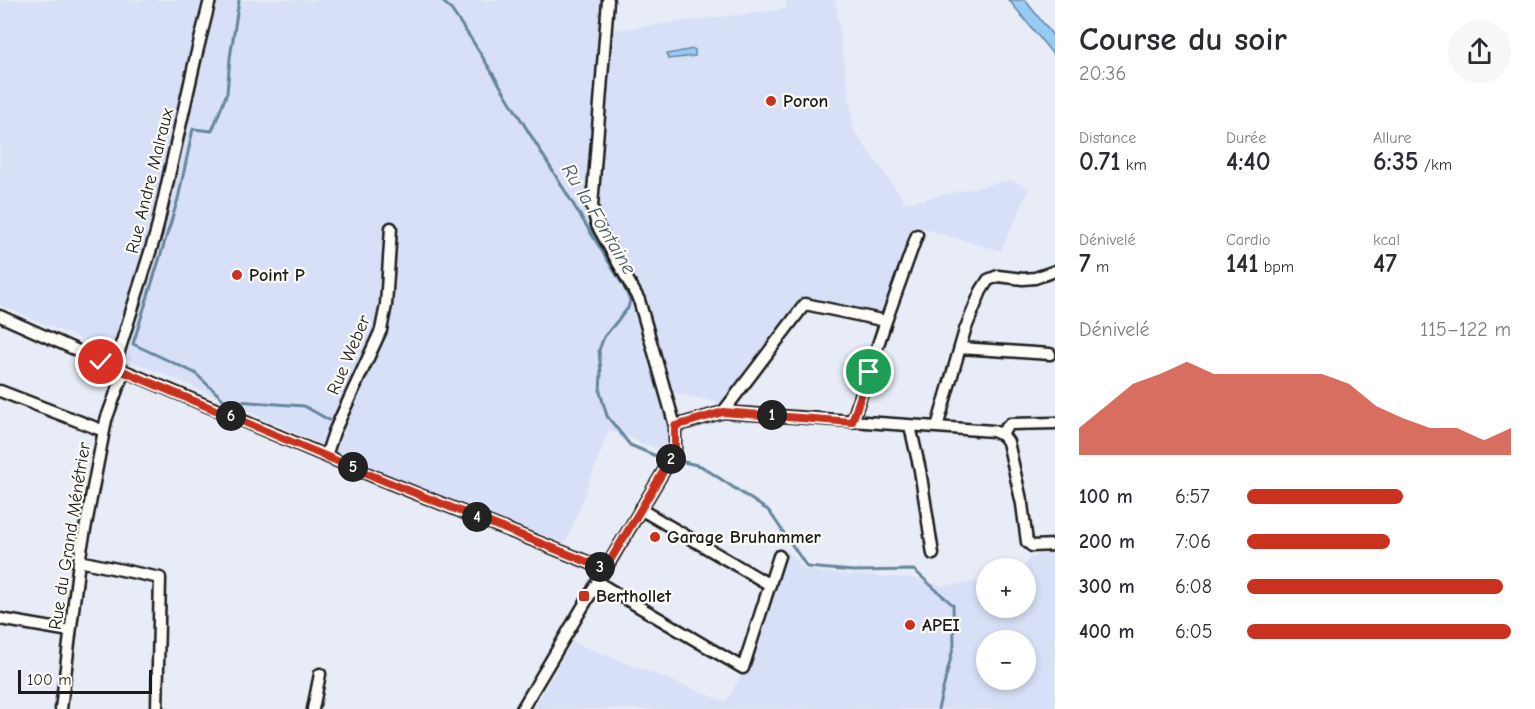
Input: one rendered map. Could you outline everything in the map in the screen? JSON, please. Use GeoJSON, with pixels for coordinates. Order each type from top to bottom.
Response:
{"type":"FeatureCollection","features":[{"type":"Feature","properties":{"kind":"street","name":"Rue Andre Malraux"},"geometry":{"type":"LineString","coordinates":[[119,369],[156,233],[210,0]]}},
{"type":"Feature","properties":{"kind":"street"},"geometry":{"type":"LineString","coordinates":[[522,709],[675,452],[675,426],[639,300],[597,225],[592,206],[608,0]]}},
{"type":"Feature","properties":{"kind":"street","name":"Rue Weber"},"geometry":{"type":"LineString","coordinates":[[326,456],[333,432],[381,330],[386,305],[391,228]]}},
{"type":"Feature","properties":{"kind":"street"},"geometry":{"type":"LineString","coordinates":[[852,422],[917,234]]}},
{"type":"Feature","properties":{"kind":"street"},"geometry":{"type":"LineString","coordinates":[[937,427],[965,330],[988,280],[998,276],[1035,278],[1055,271]]}},
{"type":"Feature","properties":{"kind":"street"},"geometry":{"type":"LineString","coordinates":[[723,412],[805,304],[886,321]]}},
{"type":"Feature","properties":{"kind":"street"},"geometry":{"type":"LineString","coordinates":[[0,316],[326,456],[379,482],[605,569]]}},
{"type":"Feature","properties":{"kind":"street"},"geometry":{"type":"LineString","coordinates":[[960,348],[1050,354]]}},
{"type":"Feature","properties":{"kind":"street","name":"Rue du Grand Ménétrier"},"geometry":{"type":"LineString","coordinates":[[61,709],[79,561],[106,420],[119,369]]}},
{"type":"Feature","properties":{"kind":"street"},"geometry":{"type":"LineString","coordinates":[[0,391],[104,431]]}},
{"type":"Feature","properties":{"kind":"street"},"geometry":{"type":"LineString","coordinates":[[675,426],[723,412],[993,431],[1008,442],[1022,504],[1027,542],[1032,546],[1055,545]]}},
{"type":"Feature","properties":{"kind":"street"},"geometry":{"type":"LineString","coordinates":[[1000,434],[1010,424],[1055,423]]}},
{"type":"Feature","properties":{"kind":"street"},"geometry":{"type":"LineString","coordinates":[[910,426],[924,492],[933,554]]}},
{"type":"Feature","properties":{"kind":"street"},"geometry":{"type":"LineString","coordinates":[[640,509],[770,585]]}},
{"type":"Feature","properties":{"kind":"street"},"geometry":{"type":"LineString","coordinates":[[597,582],[743,668],[779,556]]}},
{"type":"Feature","properties":{"kind":"street"},"geometry":{"type":"LineString","coordinates":[[79,561],[160,578],[157,709]]}},
{"type":"Feature","properties":{"kind":"street"},"geometry":{"type":"LineString","coordinates":[[0,619],[70,631]]}},
{"type":"Feature","properties":{"kind":"street"},"geometry":{"type":"LineString","coordinates":[[313,709],[320,674]]}},
{"type":"Feature","properties":{"kind":"shaded area"},"geometry":{"type":"Polygon","coordinates":[[[0,0],[603,0],[599,28],[616,30],[786,9],[786,1],[835,0],[854,131],[906,203],[1011,180],[1029,189],[1001,251],[914,226],[884,313],[801,296],[721,403],[674,393],[662,397],[670,434],[667,452],[609,430],[566,543],[480,514],[347,457],[217,397],[0,305],[0,0]]]}},
{"type":"Feature","properties":{"kind":"shaded area","name":"APEI"},"geometry":{"type":"Polygon","coordinates":[[[786,549],[805,570],[912,578],[943,586],[976,582],[976,618],[1036,618],[1036,558],[1029,558],[1051,552],[1055,560],[1055,709],[533,709],[572,642],[726,702],[749,665],[764,631],[765,617],[768,618],[767,614],[786,549]]]}},
{"type":"Feature","properties":{"kind":"water"},"geometry":{"type":"Polygon","coordinates":[[[1009,0],[1025,0],[1055,38],[1055,57],[1009,0]]]}},
{"type":"Feature","properties":{"kind":"water"},"geometry":{"type":"Polygon","coordinates":[[[693,49],[695,56],[668,59],[667,54],[693,49]]]}},
{"type":"Feature","properties":{"kind":"waterway"},"geometry":{"type":"LineString","coordinates":[[239,0],[227,93],[212,131],[193,129],[178,199],[133,344],[195,373],[224,400],[304,406],[329,420]]}},
{"type":"Feature","properties":{"kind":"waterway","name":"Ru la Fontaine"},"geometry":{"type":"LineString","coordinates":[[441,0],[450,8],[472,40],[623,285],[630,300],[628,308],[604,337],[599,350],[600,392],[607,416],[630,445],[668,459]]}},
{"type":"Feature","properties":{"kind":"waterway","name":"Ru la Fontaine"},"geometry":{"type":"LineString","coordinates":[[675,460],[701,466],[769,511],[807,567],[853,571],[914,570],[953,605],[954,645],[938,709]]}},
{"type":"Feature","properties":{"kind":"place","name":"Poron"},"geometry":{"type":"Point","coordinates":[771,101]}},
{"type":"Feature","properties":{"kind":"place","name":"Point P"},"geometry":{"type":"Point","coordinates":[237,275]}},
{"type":"Feature","properties":{"kind":"place","name":"Garage Bruhammer"},"geometry":{"type":"Point","coordinates":[655,537]}},
{"type":"Feature","properties":{"kind":"place","name":"Berthollet"},"geometry":{"type":"Point","coordinates":[584,596]}},
{"type":"Feature","properties":{"kind":"place","name":"APEI"},"geometry":{"type":"Point","coordinates":[910,625]}},
{"type":"Feature","properties":{"kind":"route"},"geometry":{"type":"LineString","coordinates":[[101,362],[380,479],[605,569],[675,452],[675,426],[723,412],[852,422],[869,372]]}}]}
